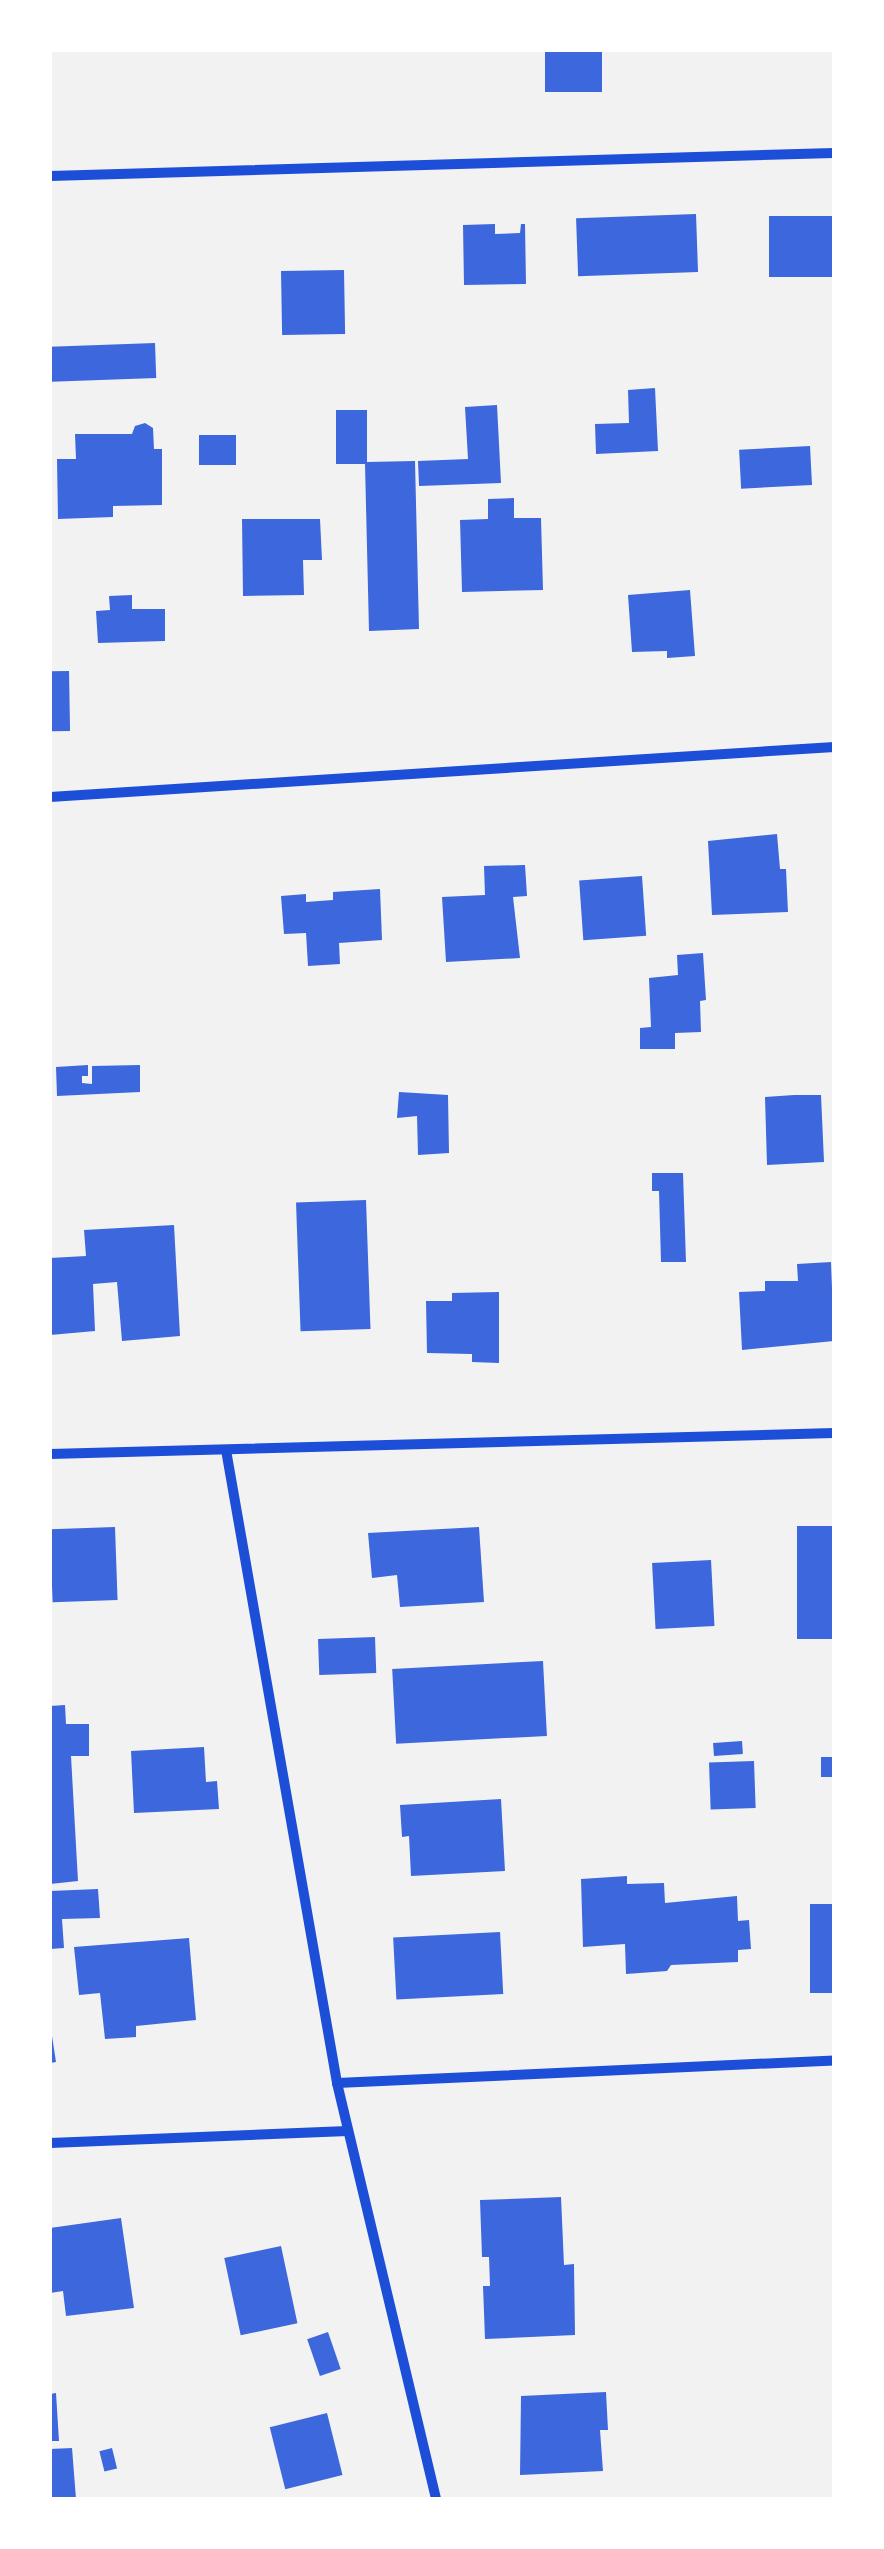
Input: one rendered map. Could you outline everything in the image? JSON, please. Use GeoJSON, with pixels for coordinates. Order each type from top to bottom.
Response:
{"type":"FeatureCollection","features":[{"type":"Feature","properties":{"kind":"street"},"geometry":{"type":"LineString","coordinates":[[50,176],[834,153]]}},
{"type":"Feature","properties":{"kind":"street"},"geometry":{"type":"LineString","coordinates":[[50,797],[834,747]]}},
{"type":"Feature","properties":{"kind":"street"},"geometry":{"type":"LineString","coordinates":[[50,1454],[834,1433]]}},
{"type":"Feature","properties":{"kind":"street"},"geometry":{"type":"LineString","coordinates":[[226,1450],[337,2084],[436,2499]]}},
{"type":"Feature","properties":{"kind":"street"},"geometry":{"type":"LineString","coordinates":[[337,2084],[834,2060]]}},
{"type":"Feature","properties":{"kind":"street"},"geometry":{"type":"LineString","coordinates":[[50,2143],[348,2131]]}},
{"type":"Feature","properties":{"kind":"building"},"geometry":{"type":"Polygon","coordinates":[[[545,50],[602,50],[602,92],[545,92],[545,50]]]}},
{"type":"Feature","properties":{"kind":"building"},"geometry":{"type":"Polygon","coordinates":[[[696,214],[698,272],[578,276],[576,218],[696,214]]]}},
{"type":"Feature","properties":{"kind":"building"},"geometry":{"type":"Polygon","coordinates":[[[769,216],[834,216],[834,277],[769,277],[769,216]]]}},
{"type":"Feature","properties":{"kind":"building"},"geometry":{"type":"Polygon","coordinates":[[[495,224],[495,234],[520,233],[521,224],[525,224],[526,284],[464,285],[463,225],[495,224]]]}},
{"type":"Feature","properties":{"kind":"building"},"geometry":{"type":"Polygon","coordinates":[[[344,270],[345,334],[282,335],[281,271],[344,270]]]}},
{"type":"Feature","properties":{"kind":"building"},"geometry":{"type":"Polygon","coordinates":[[[155,343],[156,378],[51,382],[50,347],[155,343]]]}},
{"type":"Feature","properties":{"kind":"building"},"geometry":{"type":"Polygon","coordinates":[[[655,388],[658,451],[596,454],[595,424],[629,423],[628,390],[655,388]]]}},
{"type":"Feature","properties":{"kind":"building"},"geometry":{"type":"Polygon","coordinates":[[[497,405],[501,483],[419,486],[418,461],[468,459],[465,407],[497,405]]]}},
{"type":"Feature","properties":{"kind":"building"},"geometry":{"type":"Polygon","coordinates":[[[336,410],[367,410],[367,462],[415,461],[419,629],[369,631],[365,464],[336,464],[336,410]]]}},
{"type":"Feature","properties":{"kind":"building"},"geometry":{"type":"Polygon","coordinates":[[[145,423],[153,428],[154,449],[162,449],[162,505],[113,506],[113,517],[58,519],[57,459],[76,459],[75,434],[132,434],[135,426],[145,423]]]}},
{"type":"Feature","properties":{"kind":"building"},"geometry":{"type":"Polygon","coordinates":[[[199,435],[236,435],[236,465],[199,465],[199,435]]]}},
{"type":"Feature","properties":{"kind":"building"},"geometry":{"type":"Polygon","coordinates":[[[810,446],[812,485],[741,489],[739,450],[810,446]]]}},
{"type":"Feature","properties":{"kind":"building"},"geometry":{"type":"Polygon","coordinates":[[[514,498],[514,518],[541,518],[543,590],[462,592],[460,520],[488,519],[488,499],[514,498]]]}},
{"type":"Feature","properties":{"kind":"building"},"geometry":{"type":"Polygon","coordinates":[[[242,519],[320,519],[322,560],[303,560],[304,595],[243,596],[242,519]]]}},
{"type":"Feature","properties":{"kind":"building"},"geometry":{"type":"Polygon","coordinates":[[[690,590],[695,656],[667,658],[667,651],[632,652],[628,595],[690,590]]]}},
{"type":"Feature","properties":{"kind":"building"},"geometry":{"type":"Polygon","coordinates":[[[132,595],[132,609],[165,609],[165,641],[98,643],[96,611],[110,610],[109,596],[132,595]]]}},
{"type":"Feature","properties":{"kind":"building"},"geometry":{"type":"Polygon","coordinates":[[[50,671],[69,671],[70,731],[51,731],[50,671]]]}},
{"type":"Feature","properties":{"kind":"building"},"geometry":{"type":"Polygon","coordinates":[[[777,834],[780,869],[786,869],[788,912],[712,915],[708,841],[777,834]]]}},
{"type":"Feature","properties":{"kind":"building"},"geometry":{"type":"Polygon","coordinates":[[[525,865],[527,896],[513,897],[520,958],[446,962],[442,897],[485,895],[484,866],[525,865]]]}},
{"type":"Feature","properties":{"kind":"building"},"geometry":{"type":"Polygon","coordinates":[[[642,876],[646,936],[583,940],[579,880],[642,876]]]}},
{"type":"Feature","properties":{"kind":"building"},"geometry":{"type":"Polygon","coordinates":[[[380,889],[382,940],[339,943],[340,964],[308,966],[306,933],[284,934],[281,896],[306,894],[306,902],[333,900],[333,892],[380,889]]]}},
{"type":"Feature","properties":{"kind":"building"},"geometry":{"type":"Polygon","coordinates":[[[703,953],[706,1000],[700,1001],[701,1032],[675,1033],[675,1049],[640,1049],[640,1028],[651,1027],[649,978],[678,975],[677,955],[703,953]]]}},
{"type":"Feature","properties":{"kind":"building"},"geometry":{"type":"Polygon","coordinates":[[[88,1065],[88,1076],[82,1076],[82,1083],[92,1084],[92,1066],[140,1065],[140,1092],[57,1096],[56,1067],[88,1065]]]}},
{"type":"Feature","properties":{"kind":"building"},"geometry":{"type":"Polygon","coordinates":[[[399,1092],[448,1095],[449,1153],[418,1155],[417,1116],[397,1118],[399,1092]]]}},
{"type":"Feature","properties":{"kind":"building"},"geometry":{"type":"Polygon","coordinates":[[[821,1095],[824,1162],[767,1165],[765,1097],[821,1095]]]}},
{"type":"Feature","properties":{"kind":"building"},"geometry":{"type":"Polygon","coordinates":[[[652,1173],[683,1173],[686,1262],[661,1262],[659,1191],[652,1191],[652,1173]]]}},
{"type":"Feature","properties":{"kind":"building"},"geometry":{"type":"Polygon","coordinates":[[[366,1200],[371,1329],[301,1331],[296,1202],[366,1200]]]}},
{"type":"Feature","properties":{"kind":"building"},"geometry":{"type":"Polygon","coordinates":[[[174,1225],[180,1336],[122,1341],[117,1282],[93,1284],[95,1331],[50,1335],[50,1258],[86,1256],[84,1230],[174,1225]]]}},
{"type":"Feature","properties":{"kind":"building"},"geometry":{"type":"Polygon","coordinates":[[[831,1262],[834,1341],[742,1350],[739,1292],[765,1291],[765,1281],[798,1281],[797,1264],[831,1262]]]}},
{"type":"Feature","properties":{"kind":"building"},"geometry":{"type":"Polygon","coordinates":[[[499,1292],[499,1363],[472,1362],[472,1354],[427,1353],[426,1301],[452,1301],[452,1293],[499,1292]]]}},
{"type":"Feature","properties":{"kind":"building"},"geometry":{"type":"Polygon","coordinates":[[[797,1526],[834,1526],[834,1639],[797,1639],[797,1526]]]}},
{"type":"Feature","properties":{"kind":"building"},"geometry":{"type":"Polygon","coordinates":[[[115,1527],[118,1600],[53,1602],[50,1529],[115,1527]]]}},
{"type":"Feature","properties":{"kind":"building"},"geometry":{"type":"Polygon","coordinates":[[[479,1527],[484,1602],[400,1607],[397,1575],[372,1578],[368,1533],[479,1527]]]}},
{"type":"Feature","properties":{"kind":"building"},"geometry":{"type":"Polygon","coordinates":[[[711,1560],[714,1626],[656,1629],[652,1563],[711,1560]]]}},
{"type":"Feature","properties":{"kind":"building"},"geometry":{"type":"Polygon","coordinates":[[[375,1637],[376,1673],[319,1675],[318,1639],[375,1637]]]}},
{"type":"Feature","properties":{"kind":"building"},"geometry":{"type":"Polygon","coordinates":[[[543,1661],[547,1736],[396,1744],[392,1669],[543,1661]]]}},
{"type":"Feature","properties":{"kind":"building"},"geometry":{"type":"Polygon","coordinates":[[[65,1705],[66,1724],[89,1724],[89,1756],[71,1756],[78,1881],[50,1884],[50,1706],[65,1705]]]}},
{"type":"Feature","properties":{"kind":"building"},"geometry":{"type":"Polygon","coordinates":[[[742,1741],[743,1754],[714,1756],[713,1743],[742,1741]]]}},
{"type":"Feature","properties":{"kind":"building"},"geometry":{"type":"Polygon","coordinates":[[[204,1747],[206,1782],[217,1781],[219,1809],[134,1813],[131,1751],[204,1747]]]}},
{"type":"Feature","properties":{"kind":"building"},"geometry":{"type":"Polygon","coordinates":[[[821,1757],[834,1757],[834,1777],[821,1777],[821,1757]]]}},
{"type":"Feature","properties":{"kind":"building"},"geometry":{"type":"Polygon","coordinates":[[[754,1761],[756,1808],[711,1810],[709,1763],[754,1761]]]}},
{"type":"Feature","properties":{"kind":"building"},"geometry":{"type":"Polygon","coordinates":[[[501,1799],[505,1871],[411,1876],[409,1836],[402,1837],[400,1805],[501,1799]]]}},
{"type":"Feature","properties":{"kind":"building"},"geometry":{"type":"Polygon","coordinates":[[[627,1876],[627,1884],[664,1883],[665,1903],[737,1896],[738,1921],[749,1920],[751,1949],[738,1950],[738,1962],[671,1965],[667,1971],[626,1974],[625,1944],[583,1947],[581,1879],[627,1876]]]}},
{"type":"Feature","properties":{"kind":"building"},"geometry":{"type":"Polygon","coordinates":[[[98,1889],[100,1918],[62,1919],[64,1948],[50,1949],[50,1891],[98,1889]]]}},
{"type":"Feature","properties":{"kind":"building"},"geometry":{"type":"Polygon","coordinates":[[[810,1904],[834,1904],[834,1993],[810,1993],[810,1904]]]}},
{"type":"Feature","properties":{"kind":"building"},"geometry":{"type":"Polygon","coordinates":[[[500,1932],[503,1994],[396,2000],[393,1938],[500,1932]]]}},
{"type":"Feature","properties":{"kind":"building"},"geometry":{"type":"Polygon","coordinates":[[[189,1938],[196,2020],[136,2026],[136,2037],[105,2039],[100,1993],[79,1995],[74,1947],[189,1938]]]}},
{"type":"Feature","properties":{"kind":"building"},"geometry":{"type":"Polygon","coordinates":[[[50,2023],[56,2062],[50,2063],[50,2023]]]}},
{"type":"Feature","properties":{"kind":"building"},"geometry":{"type":"Polygon","coordinates":[[[561,2197],[564,2265],[574,2264],[575,2335],[485,2339],[483,2286],[490,2286],[489,2257],[482,2257],[480,2200],[561,2197]]]}},
{"type":"Feature","properties":{"kind":"building"},"geometry":{"type":"Polygon","coordinates":[[[121,2218],[134,2308],[66,2316],[63,2291],[50,2293],[50,2228],[121,2218]]]}},
{"type":"Feature","properties":{"kind":"building"},"geometry":{"type":"Polygon","coordinates":[[[281,2246],[297,2323],[241,2335],[224,2258],[281,2246]]]}},
{"type":"Feature","properties":{"kind":"building"},"geometry":{"type":"Polygon","coordinates":[[[328,2332],[341,2369],[320,2376],[307,2339],[328,2332]]]}},
{"type":"Feature","properties":{"kind":"building"},"geometry":{"type":"Polygon","coordinates":[[[606,2392],[608,2430],[600,2430],[603,2471],[520,2475],[521,2396],[606,2392]]]}},
{"type":"Feature","properties":{"kind":"building"},"geometry":{"type":"Polygon","coordinates":[[[56,2393],[59,2441],[50,2441],[50,2394],[56,2393]]]}},
{"type":"Feature","properties":{"kind":"building"},"geometry":{"type":"Polygon","coordinates":[[[327,2413],[342,2475],[285,2489],[270,2427],[327,2413]]]}},
{"type":"Feature","properties":{"kind":"building"},"geometry":{"type":"Polygon","coordinates":[[[72,2448],[76,2499],[50,2499],[50,2449],[72,2448]]]}},
{"type":"Feature","properties":{"kind":"building"},"geometry":{"type":"Polygon","coordinates":[[[112,2448],[117,2468],[104,2472],[99,2451],[112,2448]]]}}]}
